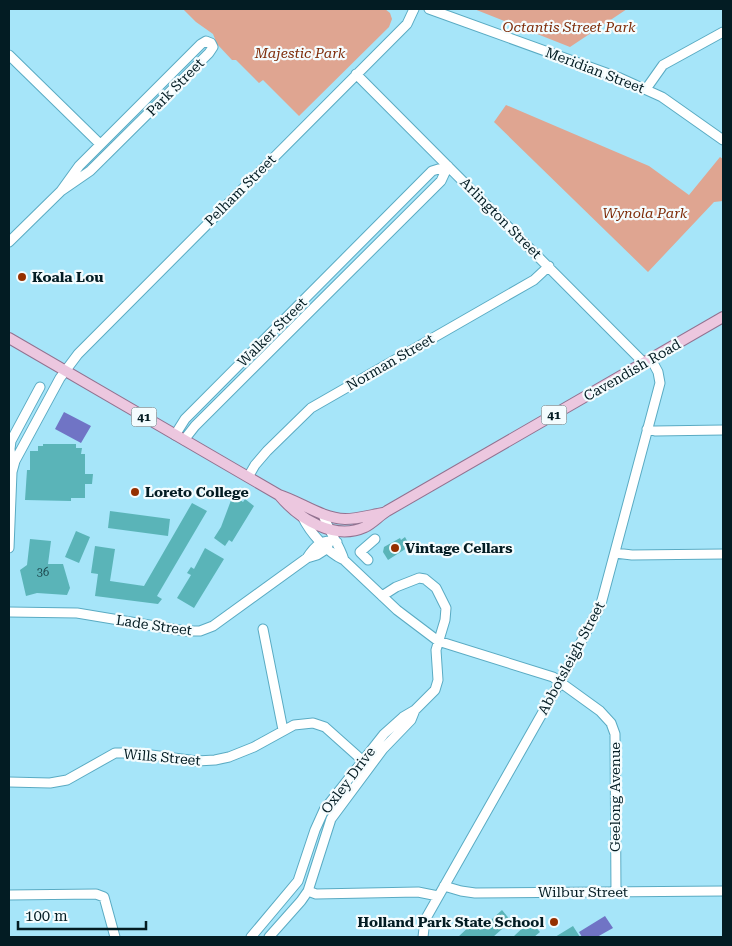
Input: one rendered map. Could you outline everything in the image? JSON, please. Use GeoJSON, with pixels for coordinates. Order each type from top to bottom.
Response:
{"type":"FeatureCollection","features":[{"type":"Feature","properties":{"kind":"main road","name":"Cavendish Road"},"geometry":{"type":"LineString","coordinates":[[280,495],[287,505],[302,516],[331,531],[349,531],[363,528],[384,513],[723,317]]}},
{"type":"Feature","properties":{"kind":"main road","name":"Cavendish Road"},"geometry":{"type":"LineString","coordinates":[[9,338],[280,495],[293,499],[323,514],[347,519],[384,513]]}},
{"type":"Feature","properties":{"kind":"street","name":"Pelham Street"},"geometry":{"type":"LineString","coordinates":[[12,472],[16,457],[66,371],[81,350],[407,24],[414,9]]}},
{"type":"Feature","properties":{"kind":"street","name":"Meridian Street"},"geometry":{"type":"LineString","coordinates":[[428,9],[451,12],[646,89],[662,97],[723,140]]}},
{"type":"Feature","properties":{"kind":"street"},"geometry":{"type":"LineString","coordinates":[[646,89],[663,65],[723,32]]}},
{"type":"Feature","properties":{"kind":"street","name":"Park Street"},"geometry":{"type":"LineString","coordinates":[[9,242],[61,190],[78,167],[100,144],[201,44],[206,41],[211,44],[212,48],[209,53],[90,171],[61,190]]}},
{"type":"Feature","properties":{"kind":"street"},"geometry":{"type":"LineString","coordinates":[[9,55],[100,144]]}},
{"type":"Feature","properties":{"kind":"street","name":"Arlington Street"},"geometry":{"type":"LineString","coordinates":[[356,74],[548,266],[647,361]]}},
{"type":"Feature","properties":{"kind":"street","name":"Walker Street"},"geometry":{"type":"LineString","coordinates":[[180,437],[182,423],[196,408],[432,172],[448,166]]}},
{"type":"Feature","properties":{"kind":"street","name":"Walker Street"},"geometry":{"type":"LineString","coordinates":[[180,437],[195,426],[381,241],[441,180],[448,166]]}},
{"type":"Feature","properties":{"kind":"street"},"geometry":{"type":"LineString","coordinates":[[372,232],[381,241]]}},
{"type":"Feature","properties":{"kind":"street","name":"Norman Street"},"geometry":{"type":"LineString","coordinates":[[248,477],[266,451],[311,408],[534,280],[548,266]]}},
{"type":"Feature","properties":{"kind":"street","name":"Abbotsleigh Street"},"geometry":{"type":"LineString","coordinates":[[423,937],[425,920],[560,682],[601,604],[660,383],[658,372],[647,361]]}},
{"type":"Feature","properties":{"kind":"street"},"geometry":{"type":"LineString","coordinates":[[9,548],[12,472],[11,444],[40,387]]}},
{"type":"Feature","properties":{"kind":"street"},"geometry":{"type":"LineString","coordinates":[[647,429],[655,432],[723,430]]}},
{"type":"Feature","properties":{"kind":"street","name":"Geelong Avenue"},"geometry":{"type":"LineString","coordinates":[[323,514],[344,560]]}},
{"type":"Feature","properties":{"kind":"street","name":"Geelong Avenue"},"geometry":{"type":"LineString","coordinates":[[302,516],[310,530],[335,556],[344,560],[397,610],[438,642],[553,677],[600,711],[610,723],[615,734],[616,892]]}},
{"type":"Feature","properties":{"kind":"street"},"geometry":{"type":"LineString","coordinates":[[368,560],[360,552],[374,539]]}},
{"type":"Feature","properties":{"kind":"street","name":"Lade Street"},"geometry":{"type":"LineString","coordinates":[[9,612],[77,612],[200,632],[213,626],[307,558],[316,555],[330,540],[337,542]]}},
{"type":"Feature","properties":{"kind":"street"},"geometry":{"type":"LineString","coordinates":[[615,553],[632,555],[723,554]]}},
{"type":"Feature","properties":{"kind":"street","name":"Oxley Drive"},"geometry":{"type":"LineString","coordinates":[[251,937],[298,881],[315,830],[324,810],[384,734],[402,716],[415,710],[435,690],[438,680],[436,650],[445,620],[446,608],[436,588],[431,582],[419,578],[396,587],[382,596]]}},
{"type":"Feature","properties":{"kind":"street"},"geometry":{"type":"LineString","coordinates":[[263,629],[283,730]]}},
{"type":"Feature","properties":{"kind":"street","name":"Oxley Drive"},"geometry":{"type":"LineString","coordinates":[[269,937],[301,902],[308,891],[331,819],[383,748],[411,720],[415,710]]}},
{"type":"Feature","properties":{"kind":"street","name":"Wills Street"},"geometry":{"type":"LineString","coordinates":[[9,782],[50,783],[67,780],[115,753],[124,752],[197,761],[215,760],[229,757],[254,747],[294,725],[313,723],[325,727],[351,748],[362,760]]}},
{"type":"Feature","properties":{"kind":"street","name":"Wilbur Street"},"geometry":{"type":"LineString","coordinates":[[444,886],[475,893],[723,891]]}},
{"type":"Feature","properties":{"kind":"street"},"geometry":{"type":"LineString","coordinates":[[308,891],[316,894],[418,892],[438,896]]}},
{"type":"Feature","properties":{"kind":"street"},"geometry":{"type":"LineString","coordinates":[[9,895],[96,894],[104,897],[115,937]]}},
{"type":"Feature","properties":{"kind":"green space","name":"Majestic Park"},"geometry":{"type":"Polygon","coordinates":[[[183,9],[385,9],[390,13],[392,19],[389,27],[299,116],[263,80],[259,83],[236,60],[232,60],[217,44],[213,34],[196,22],[183,9]]]}},
{"type":"Feature","properties":{"kind":"green space","name":"Octantis Street Park"},"geometry":{"type":"Polygon","coordinates":[[[474,9],[627,9],[570,47],[474,9]]]}},
{"type":"Feature","properties":{"kind":"green space","name":"Wynola Park"},"geometry":{"type":"Polygon","coordinates":[[[506,105],[649,166],[689,195],[720,157],[723,159],[723,201],[714,202],[648,272],[494,122],[506,105]]]}},
{"type":"Feature","properties":{"kind":"water"},"geometry":{"type":"Polygon","coordinates":[[[64,412],[91,426],[81,443],[55,429],[64,412]]]}},
{"type":"Feature","properties":{"kind":"water"},"geometry":{"type":"Polygon","coordinates":[[[605,916],[613,928],[597,937],[582,937],[579,932],[605,916]]]}},
{"type":"Feature","properties":{"kind":"building"},"geometry":{"type":"Polygon","coordinates":[[[43,444],[76,444],[76,448],[82,448],[81,454],[85,454],[85,474],[93,474],[92,484],[85,484],[85,498],[71,498],[71,501],[25,500],[27,470],[30,470],[30,451],[38,451],[38,446],[43,446],[43,444]]]}},
{"type":"Feature","properties":{"kind":"building"},"geometry":{"type":"Polygon","coordinates":[[[233,495],[243,502],[245,499],[254,506],[232,542],[229,540],[225,546],[214,538],[221,527],[233,495]]]}},
{"type":"Feature","properties":{"kind":"building"},"geometry":{"type":"Polygon","coordinates":[[[192,503],[207,511],[157,596],[162,599],[158,604],[95,596],[98,574],[91,573],[95,546],[115,549],[110,581],[144,586],[192,503]]]}},
{"type":"Feature","properties":{"kind":"building"},"geometry":{"type":"Polygon","coordinates":[[[110,511],[170,519],[168,536],[108,528],[110,511]]]}},
{"type":"Feature","properties":{"kind":"building"},"geometry":{"type":"Polygon","coordinates":[[[76,531],[90,537],[79,563],[65,557],[76,531]]]}},
{"type":"Feature","properties":{"kind":"building","name":"Vintage Cellars"},"geometry":{"type":"Polygon","coordinates":[[[405,537],[410,546],[388,560],[383,552],[384,547],[405,537]]]}},
{"type":"Feature","properties":{"kind":"building"},"geometry":{"type":"Polygon","coordinates":[[[30,539],[51,541],[48,564],[63,564],[70,588],[67,595],[37,593],[26,596],[20,570],[27,565],[30,539]]]}},
{"type":"Feature","properties":{"kind":"building"},"geometry":{"type":"Polygon","coordinates":[[[205,548],[224,559],[194,608],[177,598],[191,575],[187,573],[191,567],[194,569],[205,548]]]}},
{"type":"Feature","properties":{"kind":"building"},"geometry":{"type":"Polygon","coordinates":[[[502,910],[511,921],[493,937],[458,937],[473,923],[480,930],[502,910]]]}},
{"type":"Feature","properties":{"kind":"building"},"geometry":{"type":"Polygon","coordinates":[[[530,921],[540,932],[534,937],[513,937],[530,921]]]}},
{"type":"Feature","properties":{"kind":"building"},"geometry":{"type":"Polygon","coordinates":[[[573,926],[580,937],[555,937],[573,926]]]}},
{"type":"Feature","properties":{"kind":"place","name":"Koala Lou"},"geometry":{"type":"Point","coordinates":[22,277]}},
{"type":"Feature","properties":{"kind":"place","name":"Loreto College"},"geometry":{"type":"Point","coordinates":[135,492]}},
{"type":"Feature","properties":{"kind":"place","name":"Vintage Cellars"},"geometry":{"type":"Point","coordinates":[395,548]}},
{"type":"Feature","properties":{"kind":"place","name":"Holland Park State School"},"geometry":{"type":"Point","coordinates":[554,922]}}]}
